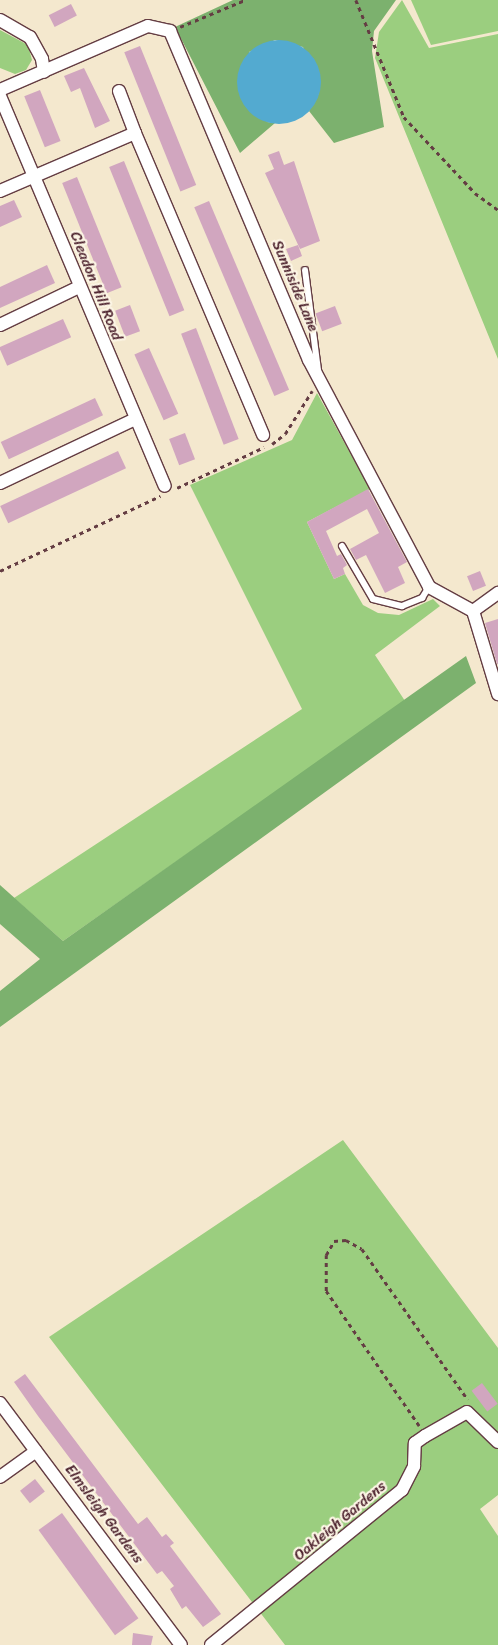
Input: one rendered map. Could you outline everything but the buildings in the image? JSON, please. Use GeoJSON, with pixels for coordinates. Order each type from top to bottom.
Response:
{"type":"FeatureCollection","features":[{"type":"Feature","properties":{"kind":"street"},"geometry":{"type":"LineString","coordinates":[[0,20],[30,37],[42,59],[44,72]]}},
{"type":"Feature","properties":{"kind":"street"},"geometry":{"type":"LineString","coordinates":[[0,90],[148,26],[170,32]]}},
{"type":"Feature","properties":{"kind":"street","name":"Sunniside Lane"},"geometry":{"type":"LineString","coordinates":[[170,32],[318,376],[430,587]]}},
{"type":"Feature","properties":{"kind":"street"},"geometry":{"type":"LineString","coordinates":[[119,91],[263,435]]}},
{"type":"Feature","properties":{"kind":"street","name":"Cleadon Hill Road"},"geometry":{"type":"LineString","coordinates":[[0,96],[133,420],[165,486]]}},
{"type":"Feature","properties":{"kind":"street"},"geometry":{"type":"LineString","coordinates":[[0,191],[135,132]]}},
{"type":"Feature","properties":{"kind":"street"},"geometry":{"type":"LineString","coordinates":[[0,325],[80,287]]}},
{"type":"Feature","properties":{"kind":"street"},"geometry":{"type":"LineString","coordinates":[[0,483],[133,420]]}},
{"type":"Feature","properties":{"kind":"street"},"geometry":{"type":"LineString","coordinates":[[430,587],[473,611],[498,694]]}},
{"type":"Feature","properties":{"kind":"street"},"geometry":{"type":"LineString","coordinates":[[473,611],[498,593]]}},
{"type":"Feature","properties":{"kind":"street","name":"Elmsleigh Gardens"},"geometry":{"type":"LineString","coordinates":[[0,1403],[181,1645]]}},
{"type":"Feature","properties":{"kind":"street"},"geometry":{"type":"LineString","coordinates":[[425,1436],[468,1407],[498,1442]]}},
{"type":"Feature","properties":{"kind":"street","name":"Oakleigh Gardens"},"geometry":{"type":"LineString","coordinates":[[211,1645],[402,1490],[414,1466],[415,1443],[425,1436]]}},
{"type":"Feature","properties":{"kind":"street"},"geometry":{"type":"LineString","coordinates":[[0,1477],[36,1451]]}},
{"type":"Feature","properties":{"kind":"lane"},"geometry":{"type":"LineString","coordinates":[[305,270],[318,376]]}},
{"type":"Feature","properties":{"kind":"lane"},"geometry":{"type":"LineString","coordinates":[[342,546],[373,599],[402,606],[422,598],[430,587]]}},
{"type":"Feature","properties":{"kind":"path"},"geometry":{"type":"LineString","coordinates":[[170,32],[245,0]]}},
{"type":"Feature","properties":{"kind":"path"},"geometry":{"type":"LineString","coordinates":[[356,0],[404,118],[475,193],[498,210]]}},
{"type":"Feature","properties":{"kind":"path"},"geometry":{"type":"LineString","coordinates":[[425,1436],[326,1291],[326,1256],[334,1241],[346,1240],[362,1249],[468,1407]]}},
{"type":"Feature","properties":{"kind":"green space"},"geometry":{"type":"Polygon","coordinates":[[[233,0],[396,0],[374,31],[372,51],[384,127],[334,143],[309,111],[319,93],[303,47],[275,40],[249,52],[267,122],[275,123],[240,153],[175,27],[233,0]]]}},
{"type":"Feature","properties":{"kind":"green space"},"geometry":{"type":"Polygon","coordinates":[[[402,0],[429,48],[498,34],[498,359],[375,58],[379,32],[402,0]]]}},
{"type":"Feature","properties":{"kind":"green space"},"geometry":{"type":"Polygon","coordinates":[[[411,0],[498,0],[498,31],[431,45],[411,0]]]}},
{"type":"Feature","properties":{"kind":"green space"},"geometry":{"type":"Polygon","coordinates":[[[0,30],[28,45],[32,60],[26,70],[15,74],[0,68],[0,30]]]}},
{"type":"Feature","properties":{"kind":"green space"},"geometry":{"type":"Polygon","coordinates":[[[317,393],[370,489],[307,522],[334,579],[345,574],[363,605],[378,613],[399,615],[433,599],[440,606],[375,655],[405,701],[63,941],[14,898],[302,709],[190,485],[292,440],[317,393]]]}},
{"type":"Feature","properties":{"kind":"green space"},"geometry":{"type":"Polygon","coordinates":[[[466,656],[476,683],[0,1027],[0,991],[40,959],[0,924],[0,885],[63,941],[466,656]]]}},
{"type":"Feature","properties":{"kind":"green space"},"geometry":{"type":"Polygon","coordinates":[[[343,1140],[498,1348],[498,1495],[480,1509],[498,1536],[498,1645],[285,1645],[49,1337],[343,1140]]]}},
{"type":"Feature","properties":{"kind":"water"},"geometry":{"type":"Polygon","coordinates":[[[279,40],[295,43],[314,59],[318,66],[321,82],[318,98],[302,117],[295,121],[279,124],[263,121],[244,105],[240,98],[237,82],[240,66],[256,47],[263,43],[279,40]]]}}]}
